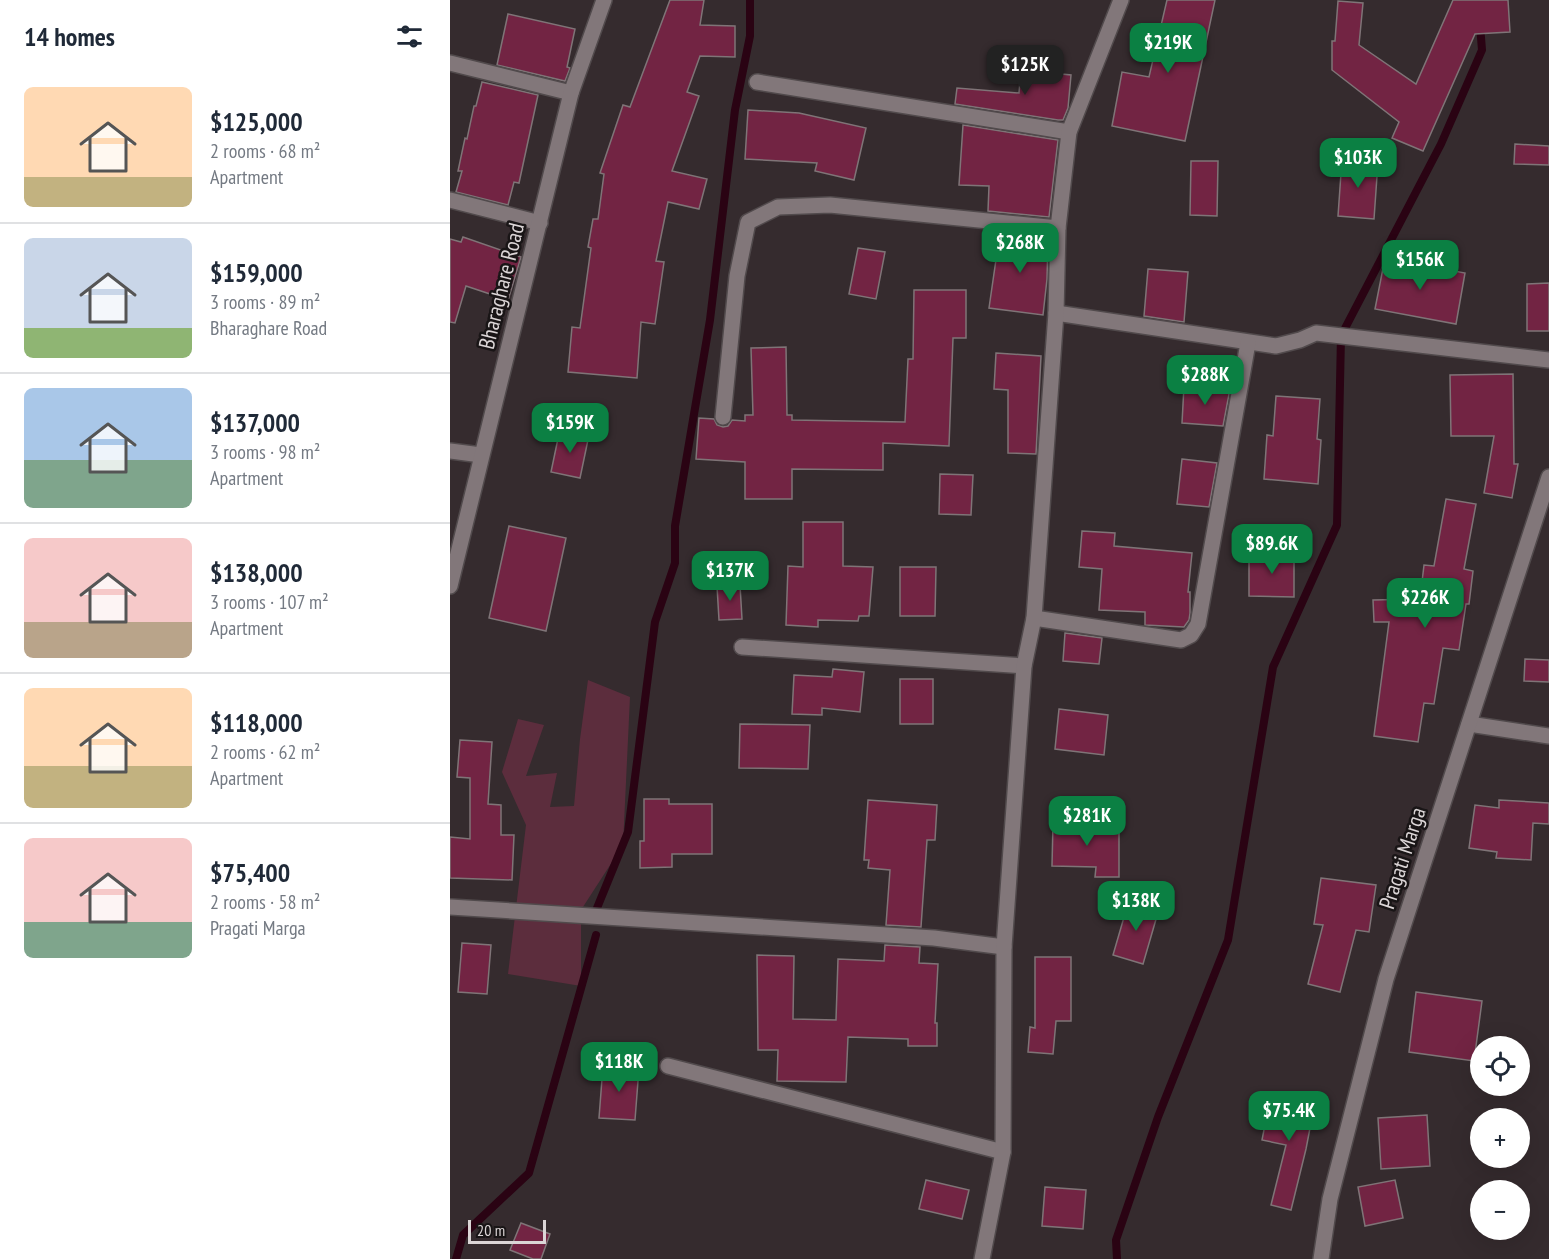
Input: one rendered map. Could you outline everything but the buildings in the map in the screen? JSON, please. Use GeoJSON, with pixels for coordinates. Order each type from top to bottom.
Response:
{"type":"FeatureCollection","features":[{"type":"Feature","properties":{"kind":"street","name":"Bharaghare Road"},"geometry":{"type":"LineString","coordinates":[[451,577],[572,93],[604,0]]}},
{"type":"Feature","properties":{"kind":"street"},"geometry":{"type":"LineString","coordinates":[[982,1259],[1003,1152],[1004,947],[1024,666],[1035,618],[1056,313],[1058,228],[1069,132],[1121,0]]}},
{"type":"Feature","properties":{"kind":"street"},"geometry":{"type":"LineString","coordinates":[[450,63],[572,93]]}},
{"type":"Feature","properties":{"kind":"street"},"geometry":{"type":"LineString","coordinates":[[757,82],[1069,132]]}},
{"type":"Feature","properties":{"kind":"street"},"geometry":{"type":"LineString","coordinates":[[450,200],[540,223]]}},
{"type":"Feature","properties":{"kind":"street"},"geometry":{"type":"LineString","coordinates":[[723,417],[737,276],[747,222],[778,207],[830,205],[1058,228]]}},
{"type":"Feature","properties":{"kind":"street"},"geometry":{"type":"LineString","coordinates":[[1056,313],[1276,346],[1316,333],[1549,360]]}},
{"type":"Feature","properties":{"kind":"street"},"geometry":{"type":"LineString","coordinates":[[1035,618],[1181,640],[1191,635],[1198,624],[1248,343]]}},
{"type":"Feature","properties":{"kind":"street"},"geometry":{"type":"LineString","coordinates":[[450,451],[481,455]]}},
{"type":"Feature","properties":{"kind":"street","name":"Pragati Marga"},"geometry":{"type":"LineString","coordinates":[[1321,1259],[1330,1199],[1386,979],[1549,477]]}},
{"type":"Feature","properties":{"kind":"street"},"geometry":{"type":"LineString","coordinates":[[742,647],[1024,666]]}},
{"type":"Feature","properties":{"kind":"street"},"geometry":{"type":"LineString","coordinates":[[1469,724],[1549,736]]}},
{"type":"Feature","properties":{"kind":"street"},"geometry":{"type":"LineString","coordinates":[[450,907],[934,938],[1004,947]]}},
{"type":"Feature","properties":{"kind":"street"},"geometry":{"type":"LineString","coordinates":[[668,1066],[1003,1152]]}},
{"type":"Feature","properties":{"kind":"shaded area"},"geometry":{"type":"Polygon","coordinates":[[[588,680],[630,697],[623,845],[581,910],[581,986],[508,974],[526,825],[502,772],[518,719],[544,725],[526,776],[557,773],[550,807],[574,806],[588,680]]]}},
{"type":"Feature","properties":{"kind":"waterway"},"geometry":{"type":"LineString","coordinates":[[597,908],[628,832],[655,622],[675,563],[675,526],[710,320],[735,110],[750,36],[750,0]]}},
{"type":"Feature","properties":{"kind":"waterway"},"geometry":{"type":"LineString","coordinates":[[1117,1259],[1116,1240],[1158,1117],[1228,940],[1273,667],[1337,525],[1341,336],[1441,144],[1482,50],[1480,25]]}},
{"type":"Feature","properties":{"kind":"waterway"},"geometry":{"type":"LineString","coordinates":[[456,1259],[463,1235],[529,1173],[596,935]]}}]}
